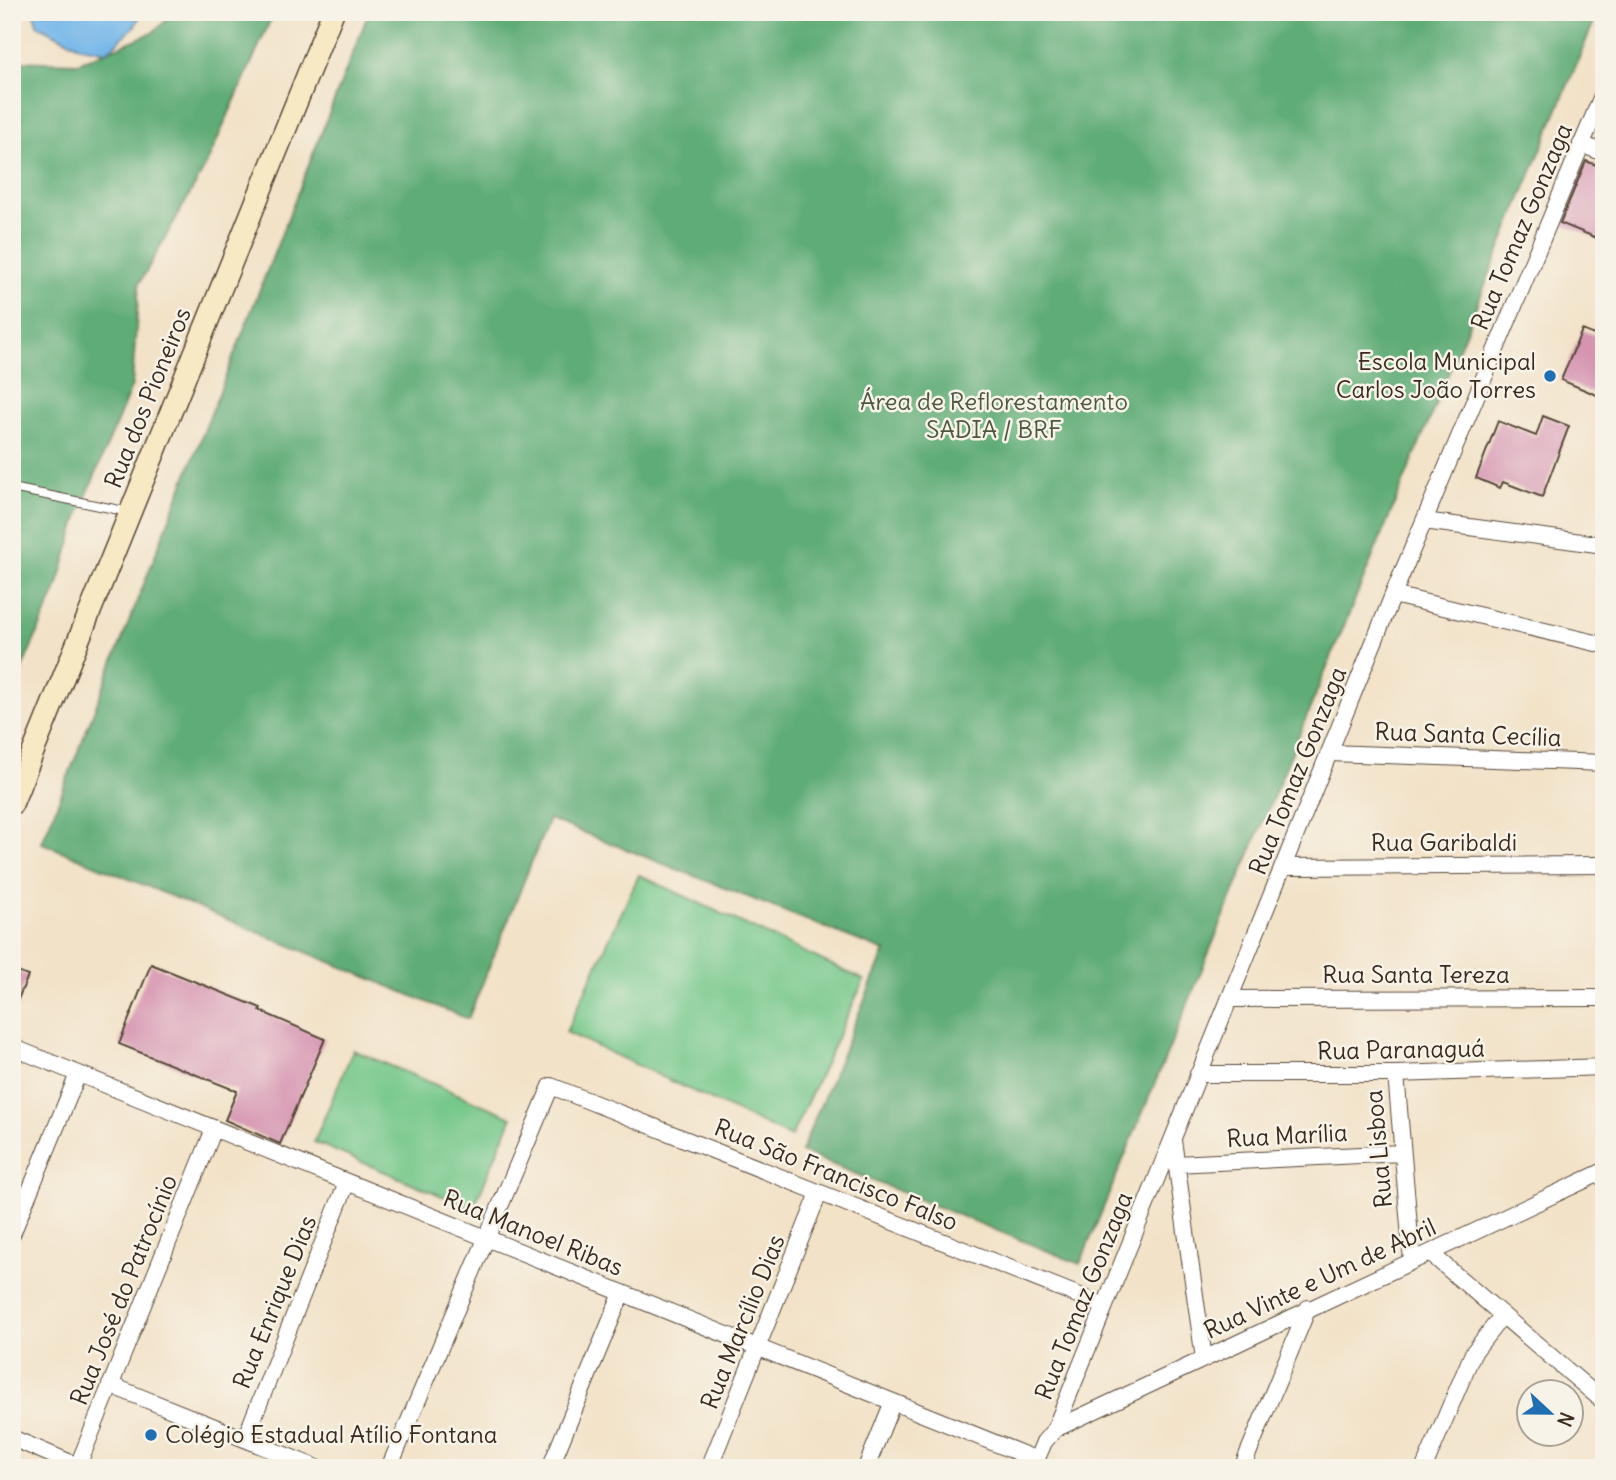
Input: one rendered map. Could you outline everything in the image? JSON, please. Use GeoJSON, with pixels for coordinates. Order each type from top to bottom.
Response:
{"type":"FeatureCollection","features":[{"type":"Feature","properties":{"kind":"main road","name":"Rua dos Pioneiros"},"geometry":{"type":"LineString","coordinates":[[12,804],[333,12]]}},
{"type":"Feature","properties":{"kind":"street","name":"Rua Tomaz Gonzaga"},"geometry":{"type":"LineString","coordinates":[[1035,1464],[1044,1442],[1055,1429],[1393,595],[1604,91]]}},
{"type":"Feature","properties":{"kind":"street"},"geometry":{"type":"LineString","coordinates":[[1581,144],[1604,153]]}},
{"type":"Feature","properties":{"kind":"street"},"geometry":{"type":"LineString","coordinates":[[1424,521],[1604,545]]}},
{"type":"Feature","properties":{"kind":"street"},"geometry":{"type":"LineString","coordinates":[[1393,595],[1604,645]]}},
{"type":"Feature","properties":{"kind":"street","name":"Rua Santa Cecília"},"geometry":{"type":"LineString","coordinates":[[1330,753],[1604,763]]}},
{"type":"Feature","properties":{"kind":"street","name":"Rua Garibaldi"},"geometry":{"type":"LineString","coordinates":[[1284,867],[1604,865]]}},
{"type":"Feature","properties":{"kind":"street","name":"Rua Santa Tereza"},"geometry":{"type":"LineString","coordinates":[[1229,999],[1604,998]]}},
{"type":"Feature","properties":{"kind":"street","name":"Rua Manoel Ribas"},"geometry":{"type":"LineString","coordinates":[[12,1047],[757,1348],[1035,1464]]}},
{"type":"Feature","properties":{"kind":"street","name":"Rua Paranaguá"},"geometry":{"type":"LineString","coordinates":[[1198,1074],[1396,1074],[1604,1067]]}},
{"type":"Feature","properties":{"kind":"street"},"geometry":{"type":"LineString","coordinates":[[12,1234],[78,1074]]}},
{"type":"Feature","properties":{"kind":"street","name":"Rua Lisboa"},"geometry":{"type":"LineString","coordinates":[[1396,1074],[1412,1261]]}},
{"type":"Feature","properties":{"kind":"street","name":"Rua São Francisco Falso"},"geometry":{"type":"LineString","coordinates":[[486,1238],[551,1086],[1105,1306]]}},
{"type":"Feature","properties":{"kind":"street","name":"Rua José do Patrocínio"},"geometry":{"type":"LineString","coordinates":[[77,1467],[214,1129]]}},
{"type":"Feature","properties":{"kind":"street"},"geometry":{"type":"LineString","coordinates":[[1173,1134],[1175,1164],[1204,1359]]}},
{"type":"Feature","properties":{"kind":"street","name":"Rua Marília"},"geometry":{"type":"LineString","coordinates":[[1175,1164],[1401,1153]]}},
{"type":"Feature","properties":{"kind":"street","name":"Rua Vinte e Um de Abril"},"geometry":{"type":"LineString","coordinates":[[1055,1429],[1604,1171]]}},
{"type":"Feature","properties":{"kind":"street","name":"Rua Enrique Dias"},"geometry":{"type":"LineString","coordinates":[[245,1439],[347,1182]]}},
{"type":"Feature","properties":{"kind":"street","name":"Rua Marcílio Dias"},"geometry":{"type":"LineString","coordinates":[[709,1468],[819,1193]]}},
{"type":"Feature","properties":{"kind":"street"},"geometry":{"type":"LineString","coordinates":[[389,1468],[486,1238]]}},
{"type":"Feature","properties":{"kind":"street"},"geometry":{"type":"LineString","coordinates":[[1430,1253],[1604,1402]]}},
{"type":"Feature","properties":{"kind":"street"},"geometry":{"type":"LineString","coordinates":[[550,1468],[622,1293]]}},
{"type":"Feature","properties":{"kind":"street"},"geometry":{"type":"LineString","coordinates":[[1242,1468],[1308,1308]]}},
{"type":"Feature","properties":{"kind":"street"},"geometry":{"type":"LineString","coordinates":[[1424,1468],[1473,1353],[1502,1316]]}},
{"type":"Feature","properties":{"kind":"street"},"geometry":{"type":"LineString","coordinates":[[110,1385],[317,1468]]}},
{"type":"Feature","properties":{"kind":"street"},"geometry":{"type":"LineString","coordinates":[[866,1468],[892,1404]]}},
{"type":"Feature","properties":{"kind":"street"},"geometry":{"type":"LineString","coordinates":[[12,1438],[77,1467]]}},
{"type":"Feature","properties":{"kind":"lane"},"geometry":{"type":"LineString","coordinates":[[12,488],[130,512]]}},
{"type":"Feature","properties":{"kind":"green space"},"geometry":{"type":"Polygon","coordinates":[[[176,12],[274,12],[205,167],[139,284],[132,385],[79,514],[56,591],[12,691],[12,61],[78,63],[152,33],[176,12]]]}},
{"type":"Feature","properties":{"kind":"green space","name":"Área de Reflorestamento SADIA / BRF"},"geometry":{"type":"Polygon","coordinates":[[[369,12],[1598,12],[1080,1264],[801,1152],[885,951],[549,819],[468,1019],[42,843],[369,12]]]}},
{"type":"Feature","properties":{"kind":"green space"},"geometry":{"type":"Polygon","coordinates":[[[639,875],[864,980],[791,1137],[566,1032],[639,875]]]}},
{"type":"Feature","properties":{"kind":"green space"},"geometry":{"type":"Polygon","coordinates":[[[353,1050],[512,1117],[473,1209],[314,1142],[353,1050]]]}},
{"type":"Feature","properties":{"kind":"water"},"geometry":{"type":"Polygon","coordinates":[[[34,12],[142,12],[135,26],[107,52],[81,47],[37,25],[34,12]]]}},
{"type":"Feature","properties":{"kind":"building"},"geometry":{"type":"Polygon","coordinates":[[[1586,161],[1604,168],[1604,241],[1560,223],[1586,161]]]}},
{"type":"Feature","properties":{"kind":"building"},"geometry":{"type":"Polygon","coordinates":[[[1582,330],[1604,339],[1604,398],[1561,380],[1582,330]]]}},
{"type":"Feature","properties":{"kind":"building"},"geometry":{"type":"Polygon","coordinates":[[[1543,416],[1569,426],[1542,497],[1503,482],[1500,488],[1476,478],[1498,421],[1536,436],[1543,416]]]}},
{"type":"Feature","properties":{"kind":"building"},"geometry":{"type":"Polygon","coordinates":[[[151,964],[261,1008],[260,1011],[325,1039],[280,1144],[225,1120],[237,1091],[119,1044],[151,964]]]}},
{"type":"Feature","properties":{"kind":"building"},"geometry":{"type":"Polygon","coordinates":[[[12,970],[28,976],[12,1013],[12,970]]]}},
{"type":"Feature","properties":{"kind":"place","name":"Escola Municipal Carlos João Torres"},"geometry":{"type":"Point","coordinates":[1550,376]}},
{"type":"Feature","properties":{"kind":"place","name":"Colégio Estadual Atílio Fontana"},"geometry":{"type":"Point","coordinates":[151,1435]}}]}
